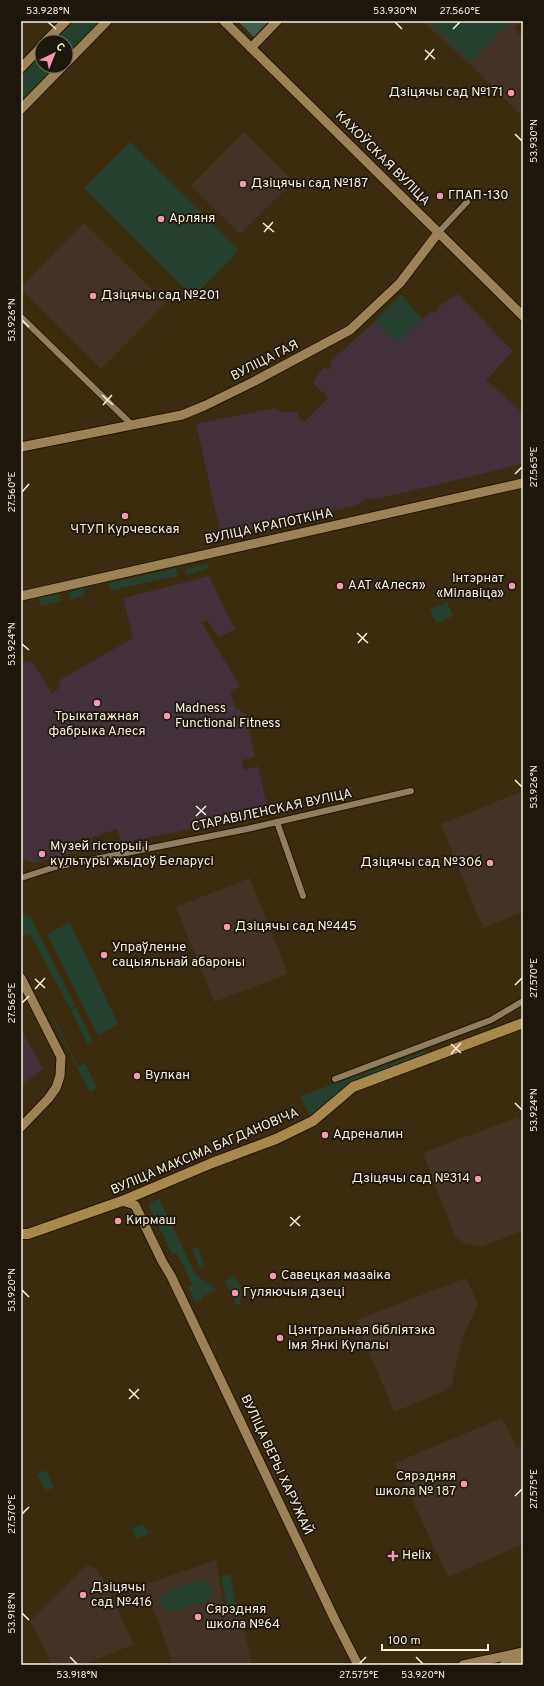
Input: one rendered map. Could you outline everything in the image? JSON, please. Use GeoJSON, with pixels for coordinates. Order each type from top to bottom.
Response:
{"type":"FeatureCollection","features":[{"type":"Feature","properties":{"kind":"main road"},"geometry":{"type":"LineString","coordinates":[[53,34],[66,21]]}},
{"type":"Feature","properties":{"kind":"main road"},"geometry":{"type":"LineString","coordinates":[[74,55],[107,21]]}},
{"type":"Feature","properties":{"kind":"main road","name":"КАХОЎСКАЯ ВУЛІЦА"},"geometry":{"type":"LineString","coordinates":[[224,21],[523,316]]}},
{"type":"Feature","properties":{"kind":"main road"},"geometry":{"type":"LineString","coordinates":[[251,48],[277,21]]}},
{"type":"Feature","properties":{"kind":"main road"},"geometry":{"type":"LineString","coordinates":[[21,68],[34,54]]}},
{"type":"Feature","properties":{"kind":"main road"},"geometry":{"type":"LineString","coordinates":[[21,109],[55,74]]}},
{"type":"Feature","properties":{"kind":"main road","name":"ВУЛІЦА ГАЯ"},"geometry":{"type":"LineString","coordinates":[[21,447],[182,415],[204,406],[338,338],[350,330],[400,283],[438,233]]}},
{"type":"Feature","properties":{"kind":"main road","name":"ВУЛІЦА КРАПОТКІНА"},"geometry":{"type":"LineString","coordinates":[[21,596],[523,483]]}},
{"type":"Feature","properties":{"kind":"main road"},"geometry":{"type":"LineString","coordinates":[[21,978],[61,1057],[60,1076],[56,1088],[48,1099],[21,1127]]}},
{"type":"Feature","properties":{"kind":"main road","name":"ВУЛІЦА МАКСІМА БАГДАНОВІЧА"},"geometry":{"type":"LineString","coordinates":[[21,1234],[28,1234],[122,1200],[212,1163],[276,1139],[313,1120],[353,1087],[523,1022]]}},
{"type":"Feature","properties":{"kind":"main road","name":"ВУЛІЦА ВЕРЫ ХАРУЖАЙ"},"geometry":{"type":"LineString","coordinates":[[142,1192],[140,1202],[141,1208],[165,1259],[171,1276]]}},
{"type":"Feature","properties":{"kind":"main road","name":"ВУЛІЦА ВЕРЫ ХАРУЖАЙ"},"geometry":{"type":"LineString","coordinates":[[122,1200],[135,1205],[162,1261],[171,1276],[335,1620],[358,1665]]}},
{"type":"Feature","properties":{"kind":"main road"},"geometry":{"type":"LineString","coordinates":[[463,1665],[523,1652]]}},
{"type":"Feature","properties":{"kind":"main road"},"geometry":{"type":"LineString","coordinates":[[504,1665],[523,1661]]}},
{"type":"Feature","properties":{"kind":"street","name":"ВУЛІЦА ГАЯ"},"geometry":{"type":"LineString","coordinates":[[438,233],[467,202]]}},
{"type":"Feature","properties":{"kind":"street"},"geometry":{"type":"LineString","coordinates":[[21,317],[131,424]]}},
{"type":"Feature","properties":{"kind":"street","name":"СТАРАВІЛЕНСКАЯ ВУЛІЦА"},"geometry":{"type":"LineString","coordinates":[[21,878],[54,867],[277,822],[411,791]]}},
{"type":"Feature","properties":{"kind":"street"},"geometry":{"type":"LineString","coordinates":[[277,822],[303,896]]}},
{"type":"Feature","properties":{"kind":"street"},"geometry":{"type":"LineString","coordinates":[[335,1078],[491,1020],[523,1001]]}},
{"type":"Feature","properties":{"kind":"shaded area"},"geometry":{"type":"Polygon","coordinates":[[[422,21],[521,21],[514,29],[523,38],[523,117],[475,69],[422,21]]]}},
{"type":"Feature","properties":{"kind":"shaded area","name":"Дзіцячы сад №187"},"geometry":{"type":"Polygon","coordinates":[[[244,132],[294,181],[240,234],[191,186],[244,132]]]}},
{"type":"Feature","properties":{"kind":"shaded area","name":"Дзіцячы сад №201"},"geometry":{"type":"Polygon","coordinates":[[[84,223],[166,303],[101,369],[21,289],[21,287],[84,223]]]}},
{"type":"Feature","properties":{"kind":"shaded area"},"geometry":{"type":"Polygon","coordinates":[[[458,294],[513,351],[486,380],[523,413],[523,463],[385,497],[375,499],[365,498],[357,505],[221,535],[196,424],[275,408],[282,412],[298,412],[299,418],[304,422],[328,398],[313,383],[318,374],[325,367],[328,370],[332,366],[329,363],[375,321],[398,342],[430,312],[434,313],[442,304],[458,294]]]}},
{"type":"Feature","properties":{"kind":"shaded area"},"geometry":{"type":"Polygon","coordinates":[[[209,576],[235,629],[218,638],[207,620],[202,623],[240,686],[230,692],[236,709],[239,709],[246,715],[255,757],[242,760],[243,768],[244,770],[258,766],[269,814],[121,843],[117,829],[91,838],[93,848],[34,863],[22,859],[21,663],[32,661],[52,694],[61,686],[58,681],[133,638],[123,598],[209,576]]]}},
{"type":"Feature","properties":{"kind":"shaded area","name":"Дзіцячы сад №306"},"geometry":{"type":"Polygon","coordinates":[[[520,792],[523,800],[523,912],[483,928],[441,824],[520,792]]]}},
{"type":"Feature","properties":{"kind":"shaded area","name":"Дзіцячы сад №445"},"geometry":{"type":"Polygon","coordinates":[[[250,878],[288,974],[214,1002],[176,907],[250,878]]]}},
{"type":"Feature","properties":{"kind":"shaded area"},"geometry":{"type":"Polygon","coordinates":[[[21,1030],[43,1068],[21,1087],[21,1030]]]}},
{"type":"Feature","properties":{"kind":"shaded area","name":"Дзіцячы сад №314"},"geometry":{"type":"Polygon","coordinates":[[[518,1117],[523,1130],[523,1231],[482,1246],[467,1245],[455,1237],[423,1153],[518,1117]]]}},
{"type":"Feature","properties":{"kind":"shaded area"},"geometry":{"type":"Polygon","coordinates":[[[466,1278],[478,1305],[463,1336],[452,1383],[443,1392],[394,1412],[356,1320],[466,1278]]]}},
{"type":"Feature","properties":{"kind":"shaded area","name":"Сярэдняя школа № 187"},"geometry":{"type":"Polygon","coordinates":[[[502,1418],[517,1448],[523,1445],[523,1544],[448,1577],[395,1463],[502,1418]]]}},
{"type":"Feature","properties":{"kind":"shaded area","name":"Сярэдняя школа №64"},"geometry":{"type":"Polygon","coordinates":[[[216,1560],[225,1611],[239,1609],[252,1663],[244,1665],[172,1665],[166,1643],[144,1585],[216,1560]]]}},
{"type":"Feature","properties":{"kind":"shaded area","name":"Дзіцячы сад №416"},"geometry":{"type":"Polygon","coordinates":[[[87,1565],[98,1570],[134,1644],[83,1665],[52,1665],[30,1621],[87,1565]]]}},
{"type":"Feature","properties":{"kind":"green space"},"geometry":{"type":"Polygon","coordinates":[[[74,21],[101,21],[74,48],[74,34],[61,34],[74,21]]]}},
{"type":"Feature","properties":{"kind":"green space"},"geometry":{"type":"Polygon","coordinates":[[[238,21],[269,21],[254,37],[238,21]]]}},
{"type":"Feature","properties":{"kind":"green space"},"geometry":{"type":"Polygon","coordinates":[[[432,21],[511,21],[471,62],[430,23],[432,21]]]}},
{"type":"Feature","properties":{"kind":"green space"},"geometry":{"type":"Polygon","coordinates":[[[34,61],[34,74],[48,74],[21,102],[21,75],[34,61]]]}},
{"type":"Feature","properties":{"kind":"green space","name":"Арляня"},"geometry":{"type":"Polygon","coordinates":[[[130,142],[239,250],[193,297],[84,188],[130,142]]]}},
{"type":"Feature","properties":{"kind":"green space"},"geometry":{"type":"Polygon","coordinates":[[[401,295],[422,319],[398,343],[375,321],[401,295]]]}},
{"type":"Feature","properties":{"kind":"green space"},"geometry":{"type":"Polygon","coordinates":[[[208,563],[209,568],[187,575],[185,570],[208,563]]]}},
{"type":"Feature","properties":{"kind":"green space"},"geometry":{"type":"Polygon","coordinates":[[[176,568],[178,576],[111,590],[108,583],[176,568]]]}},
{"type":"Feature","properties":{"kind":"green space"},"geometry":{"type":"Polygon","coordinates":[[[83,588],[85,595],[70,600],[68,593],[83,588]]]}},
{"type":"Feature","properties":{"kind":"green space"},"geometry":{"type":"Polygon","coordinates":[[[59,594],[61,601],[40,606],[39,598],[59,594]]]}},
{"type":"Feature","properties":{"kind":"green space"},"geometry":{"type":"Polygon","coordinates":[[[447,602],[453,616],[436,623],[430,609],[447,602]]]}},
{"type":"Feature","properties":{"kind":"green space"},"geometry":{"type":"Polygon","coordinates":[[[21,914],[31,918],[75,1005],[70,1008],[30,934],[24,936],[21,931],[21,914]]]}},
{"type":"Feature","properties":{"kind":"green space"},"geometry":{"type":"Polygon","coordinates":[[[70,923],[118,1024],[98,1035],[47,934],[70,923]]]}},
{"type":"Feature","properties":{"kind":"green space"},"geometry":{"type":"Polygon","coordinates":[[[76,1007],[93,1042],[88,1045],[71,1010],[76,1007]]]}},
{"type":"Feature","properties":{"kind":"green space"},"geometry":{"type":"Polygon","coordinates":[[[50,1011],[78,1067],[85,1064],[97,1088],[90,1093],[49,1012],[50,1011]]]}},
{"type":"Feature","properties":{"kind":"green space"},"geometry":{"type":"Polygon","coordinates":[[[429,1050],[430,1052],[350,1082],[311,1117],[300,1096],[429,1050]]]}},
{"type":"Feature","properties":{"kind":"green space"},"geometry":{"type":"Polygon","coordinates":[[[159,1199],[196,1275],[216,1290],[202,1297],[203,1299],[195,1302],[188,1287],[193,1285],[177,1253],[172,1254],[148,1204],[159,1199]]]}},
{"type":"Feature","properties":{"kind":"green space"},"geometry":{"type":"Polygon","coordinates":[[[197,1247],[205,1265],[200,1268],[192,1249],[197,1247]]]}},
{"type":"Feature","properties":{"kind":"green space"},"geometry":{"type":"Polygon","coordinates":[[[234,1276],[240,1286],[241,1293],[240,1304],[237,1306],[225,1281],[234,1276]]]}},
{"type":"Feature","properties":{"kind":"green space"},"geometry":{"type":"Polygon","coordinates":[[[46,1470],[54,1487],[46,1491],[37,1474],[46,1470]]]}},
{"type":"Feature","properties":{"kind":"green space"},"geometry":{"type":"Polygon","coordinates":[[[143,1524],[149,1534],[137,1539],[131,1529],[143,1524]]]}},
{"type":"Feature","properties":{"kind":"green space"},"geometry":{"type":"Polygon","coordinates":[[[230,1574],[236,1605],[227,1607],[221,1576],[230,1574]]]}},
{"type":"Feature","properties":{"kind":"green space"},"geometry":{"type":"Polygon","coordinates":[[[200,1581],[208,1583],[212,1589],[213,1595],[206,1602],[171,1612],[161,1605],[161,1597],[164,1593],[176,1587],[200,1581]]]}},
{"type":"Feature","properties":{"kind":"place","name":"Дзіцячы сад №171"},"geometry":{"type":"Point","coordinates":[511,93]}},
{"type":"Feature","properties":{"kind":"place","name":"Дзіцячы сад №187"},"geometry":{"type":"Point","coordinates":[243,184]}},
{"type":"Feature","properties":{"kind":"place","name":"ГПАП-130"},"geometry":{"type":"Point","coordinates":[440,196]}},
{"type":"Feature","properties":{"kind":"place","name":"Арляня"},"geometry":{"type":"Point","coordinates":[161,219]}},
{"type":"Feature","properties":{"kind":"place","name":"Дзіцячы сад №201"},"geometry":{"type":"Point","coordinates":[93,296]}},
{"type":"Feature","properties":{"kind":"place","name":"ЧТУП Курчевская"},"geometry":{"type":"Point","coordinates":[125,516]}},
{"type":"Feature","properties":{"kind":"place","name":"ААТ «Алеся»"},"geometry":{"type":"Point","coordinates":[340,586]}},
{"type":"Feature","properties":{"kind":"place","name":"Інтэрнат «Мілавіца»"},"geometry":{"type":"Point","coordinates":[512,586]}},
{"type":"Feature","properties":{"kind":"place","name":"Трыкатажная фабрыка Алеся"},"geometry":{"type":"Point","coordinates":[97,703]}},
{"type":"Feature","properties":{"kind":"place","name":"Madness Functional Fitness"},"geometry":{"type":"Point","coordinates":[167,716]}},
{"type":"Feature","properties":{"kind":"place","name":"Музей гісторыі і культуры жыдоў Беларусі"},"geometry":{"type":"Point","coordinates":[42,854]}},
{"type":"Feature","properties":{"kind":"place","name":"Дзіцячы сад №306"},"geometry":{"type":"Point","coordinates":[490,863]}},
{"type":"Feature","properties":{"kind":"place","name":"Дзіцячы сад №445"},"geometry":{"type":"Point","coordinates":[227,927]}},
{"type":"Feature","properties":{"kind":"place","name":"Упраўленне сацыяльнай абароны"},"geometry":{"type":"Point","coordinates":[104,955]}},
{"type":"Feature","properties":{"kind":"place","name":"Вулкан"},"geometry":{"type":"Point","coordinates":[137,1076]}},
{"type":"Feature","properties":{"kind":"place","name":"Адреналин"},"geometry":{"type":"Point","coordinates":[325,1135]}},
{"type":"Feature","properties":{"kind":"place","name":"Дзіцячы сад №314"},"geometry":{"type":"Point","coordinates":[478,1179]}},
{"type":"Feature","properties":{"kind":"place","name":"Кирмаш"},"geometry":{"type":"Point","coordinates":[118,1221]}},
{"type":"Feature","properties":{"kind":"place","name":"Савецкая мазаіка"},"geometry":{"type":"Point","coordinates":[273,1276]}},
{"type":"Feature","properties":{"kind":"place","name":"Гуляючыя дзеці"},"geometry":{"type":"Point","coordinates":[235,1293]}},
{"type":"Feature","properties":{"kind":"place","name":"Цэнтральная бібліятэка імя Янкі Купалы"},"geometry":{"type":"Point","coordinates":[280,1338]}},
{"type":"Feature","properties":{"kind":"place","name":"Сярэдняя школа № 187"},"geometry":{"type":"Point","coordinates":[464,1484]}},
{"type":"Feature","properties":{"kind":"place","name":"Helix"},"geometry":{"type":"Point","coordinates":[393,1556]}},
{"type":"Feature","properties":{"kind":"place","name":"Дзіцячы сад №416"},"geometry":{"type":"Point","coordinates":[83,1595]}},
{"type":"Feature","properties":{"kind":"place","name":"Сярэдняя школа №64"},"geometry":{"type":"Point","coordinates":[198,1617]}}]}
